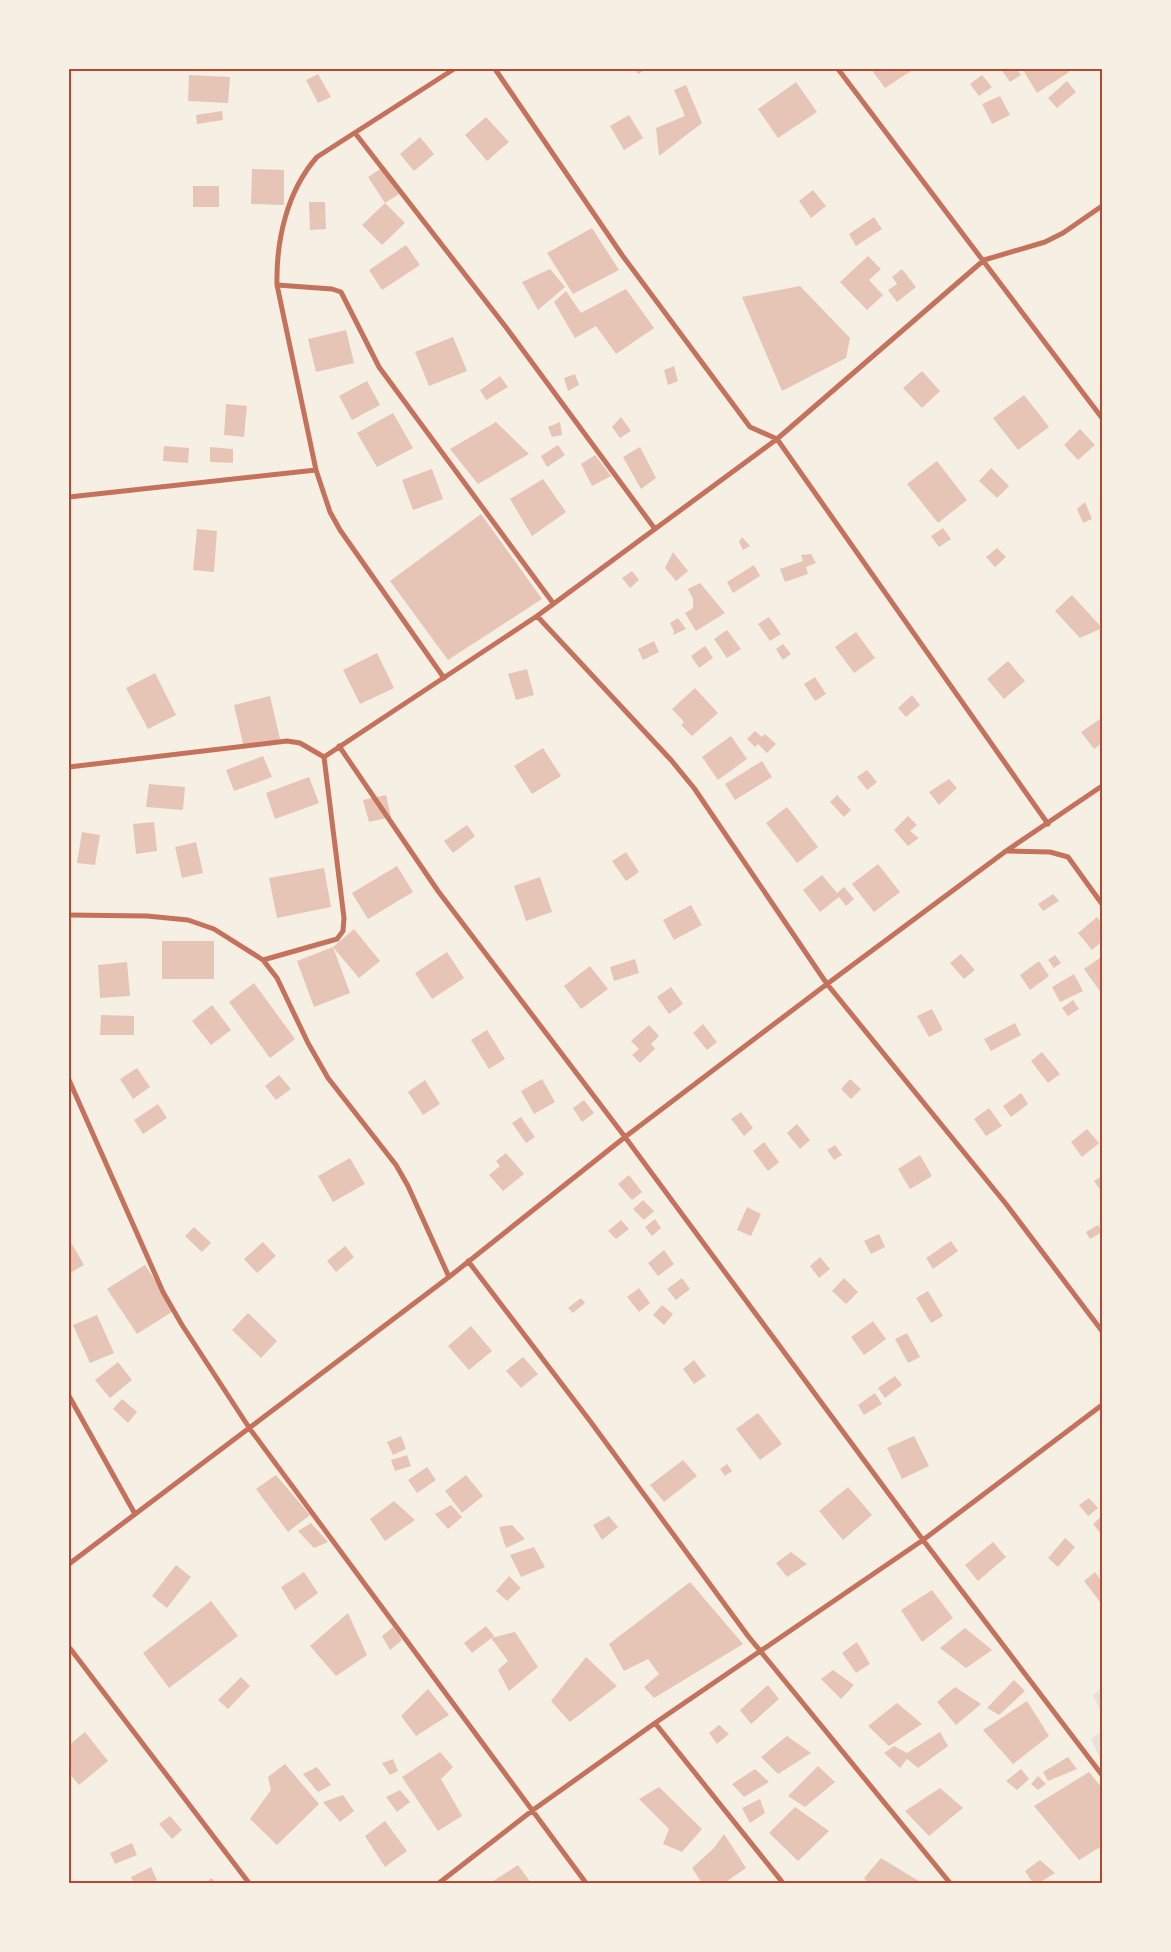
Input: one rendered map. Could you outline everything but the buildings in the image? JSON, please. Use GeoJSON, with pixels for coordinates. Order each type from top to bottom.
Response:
{"type":"FeatureCollection","features":[{"type":"Feature","properties":{"kind":"street"},"geometry":{"type":"LineString","coordinates":[[444,678],[340,530],[330,512],[316,470],[277,285],[277,259],[285,219],[304,172],[317,156],[355,134],[454,69]]}},
{"type":"Feature","properties":{"kind":"street"},"geometry":{"type":"LineString","coordinates":[[495,69],[622,255],[750,427],[777,439],[1048,824]]}},
{"type":"Feature","properties":{"kind":"street"},"geometry":{"type":"LineString","coordinates":[[838,69],[1102,418]]}},
{"type":"Feature","properties":{"kind":"street"},"geometry":{"type":"LineString","coordinates":[[355,134],[505,326],[654,529]]}},
{"type":"Feature","properties":{"kind":"street"},"geometry":{"type":"LineString","coordinates":[[324,757],[537,616],[777,439],[984,260],[1045,242],[1063,233],[1102,206]]}},
{"type":"Feature","properties":{"kind":"street"},"geometry":{"type":"LineString","coordinates":[[277,285],[332,288],[341,292],[379,367],[553,603]]}},
{"type":"Feature","properties":{"kind":"street"},"geometry":{"type":"LineString","coordinates":[[69,497],[316,470]]}},
{"type":"Feature","properties":{"kind":"street"},"geometry":{"type":"LineString","coordinates":[[537,616],[672,760],[694,788],[828,984],[1006,1204],[1102,1331]]}},
{"type":"Feature","properties":{"kind":"street"},"geometry":{"type":"LineString","coordinates":[[69,767],[287,741],[300,743],[324,757]]}},
{"type":"Feature","properties":{"kind":"street"},"geometry":{"type":"LineString","coordinates":[[339,746],[438,891],[625,1137],[923,1540],[1102,1775]]}},
{"type":"Feature","properties":{"kind":"street"},"geometry":{"type":"LineString","coordinates":[[263,960],[337,939],[342,931],[344,918],[324,757]]}},
{"type":"Feature","properties":{"kind":"street"},"geometry":{"type":"LineString","coordinates":[[69,1564],[449,1277],[625,1137],[828,984],[1006,851],[1102,786]]}},
{"type":"Feature","properties":{"kind":"street"},"geometry":{"type":"LineString","coordinates":[[1006,851],[1050,852],[1068,857],[1102,904]]}},
{"type":"Feature","properties":{"kind":"street"},"geometry":{"type":"LineString","coordinates":[[69,915],[147,916],[188,920],[214,929],[263,960],[277,978],[308,1043],[328,1078],[396,1165],[408,1186],[449,1277]]}},
{"type":"Feature","properties":{"kind":"street"},"geometry":{"type":"LineString","coordinates":[[69,1080],[163,1292],[182,1325],[250,1429],[586,1883]]}},
{"type":"Feature","properties":{"kind":"street"},"geometry":{"type":"LineString","coordinates":[[468,1262],[590,1421],[760,1651],[950,1883]]}},
{"type":"Feature","properties":{"kind":"street"},"geometry":{"type":"LineString","coordinates":[[69,1396],[135,1514]]}},
{"type":"Feature","properties":{"kind":"street"},"geometry":{"type":"LineString","coordinates":[[439,1883],[533,1810],[655,1723],[923,1540],[1102,1405]]}},
{"type":"Feature","properties":{"kind":"street"},"geometry":{"type":"LineString","coordinates":[[69,1647],[249,1883]]}},
{"type":"Feature","properties":{"kind":"street"},"geometry":{"type":"LineString","coordinates":[[655,1723],[783,1883]]}},
{"type":"Feature","properties":{"kind":"shaded area"},"geometry":{"type":"Polygon","coordinates":[[[1102,1688],[1102,1715],[1093,1695],[1102,1688]]]}},
{"type":"Feature","properties":{"kind":"shaded area"},"geometry":{"type":"Polygon","coordinates":[[[1102,1731],[1102,1763],[1091,1739],[1102,1731]]]}}]}
